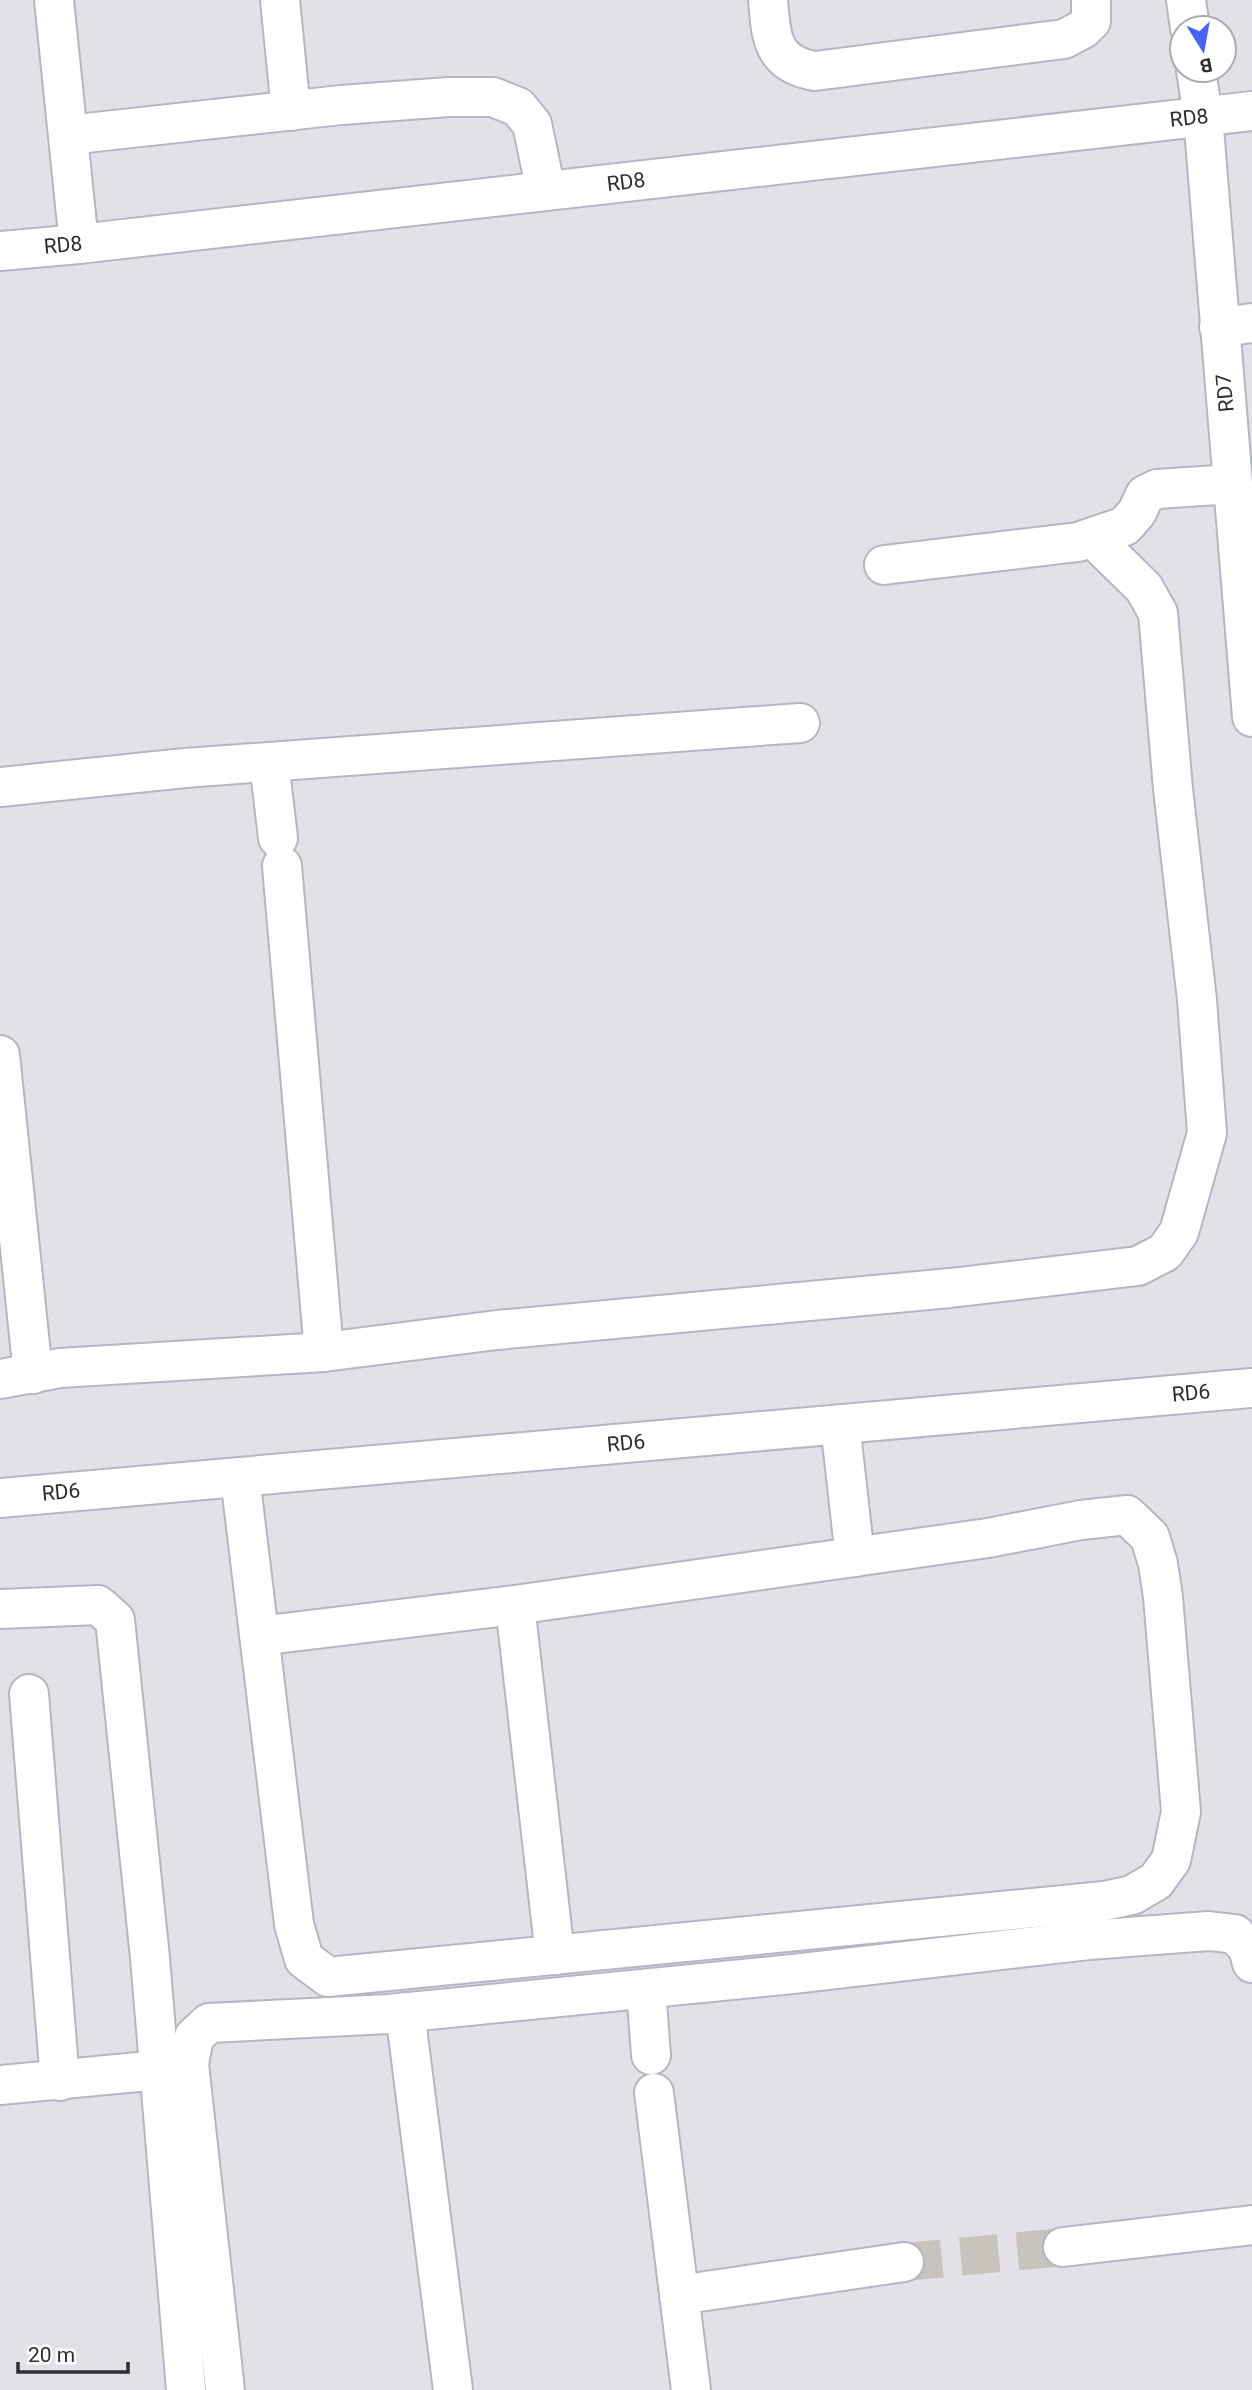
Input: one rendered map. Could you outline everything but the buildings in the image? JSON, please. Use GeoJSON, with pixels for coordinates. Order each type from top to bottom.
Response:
{"type":"FeatureCollection","features":[{"type":"Feature","properties":{"kind":"lane"},"geometry":{"type":"LineString","coordinates":[[54,0],[79,244]]}},
{"type":"Feature","properties":{"kind":"lane"},"geometry":{"type":"LineString","coordinates":[[280,0],[290,111]]}},
{"type":"Feature","properties":{"kind":"lane"},"geometry":{"type":"LineString","coordinates":[[768,0],[774,45],[786,61],[800,69],[815,71],[1064,39],[1083,29],[1091,21],[1091,0]]}},
{"type":"Feature","properties":{"kind":"lane","name":"RD7"},"geometry":{"type":"LineString","coordinates":[[1198,84],[1236,325],[1232,484],[1252,717]]}},
{"type":"Feature","properties":{"kind":"lane"},"geometry":{"type":"LineString","coordinates":[[68,135],[290,111],[449,97],[493,97],[517,107],[532,124],[546,191]]}},
{"type":"Feature","properties":{"kind":"lane","name":"RD8"},"geometry":{"type":"LineString","coordinates":[[0,251],[1252,111]]}},
{"type":"Feature","properties":{"kind":"lane"},"geometry":{"type":"LineString","coordinates":[[884,565],[1078,542],[1125,526],[1137,512],[1145,495],[1157,489],[1232,484]]}},
{"type":"Feature","properties":{"kind":"lane"},"geometry":{"type":"LineString","coordinates":[[0,1055],[17,1377],[60,1368],[324,1352],[497,1330],[937,1290],[1138,1266],[1165,1252],[1179,1232],[1207,1133],[1197,1000],[1173,789],[1158,613],[1144,587],[1093,538]]}},
{"type":"Feature","properties":{"kind":"lane"},"geometry":{"type":"LineString","coordinates":[[0,787],[269,762],[800,723]]}},
{"type":"Feature","properties":{"kind":"lane"},"geometry":{"type":"LineString","coordinates":[[269,762],[280,852],[324,1352]]}},
{"type":"Feature","properties":{"kind":"lane","name":"RD6"},"geometry":{"type":"LineString","coordinates":[[0,1498],[1252,1388]]}},
{"type":"Feature","properties":{"kind":"lane"},"geometry":{"type":"LineString","coordinates":[[840,1424],[855,1557]]}},
{"type":"Feature","properties":{"kind":"lane"},"geometry":{"type":"LineString","coordinates":[[240,1477],[259,1636],[294,1924],[304,1959],[328,1977],[1104,1901],[1132,1895],[1156,1881],[1171,1860],[1181,1812],[1163,1597],[1158,1564],[1150,1537],[1127,1515],[1081,1520],[988,1538],[515,1605],[259,1636]]}},
{"type":"Feature","properties":{"kind":"lane"},"geometry":{"type":"LineString","coordinates":[[0,1609],[98,1605],[115,1620],[159,2070],[186,2390]]}},
{"type":"Feature","properties":{"kind":"lane"},"geometry":{"type":"LineString","coordinates":[[515,1605],[555,1955]]}},
{"type":"Feature","properties":{"kind":"lane"},"geometry":{"type":"LineString","coordinates":[[29,1694],[60,2081]]}},
{"type":"Feature","properties":{"kind":"lane"},"geometry":{"type":"LineString","coordinates":[[225,2390],[189,2064],[194,2036],[209,2022],[405,2012],[646,1989],[1089,1940],[1209,1931],[1235,1934],[1248,1948],[1252,1963]]}},
{"type":"Feature","properties":{"kind":"lane"},"geometry":{"type":"LineString","coordinates":[[646,1989],[651,2055]]}},
{"type":"Feature","properties":{"kind":"lane"},"geometry":{"type":"LineString","coordinates":[[405,2012],[453,2390]]}},
{"type":"Feature","properties":{"kind":"lane"},"geometry":{"type":"LineString","coordinates":[[0,2085],[159,2070]]}},
{"type":"Feature","properties":{"kind":"lane"},"geometry":{"type":"LineString","coordinates":[[654,2093],[691,2390]]}},
{"type":"Feature","properties":{"kind":"lane"},"geometry":{"type":"LineString","coordinates":[[1063,2246],[1252,2225]]}},
{"type":"Feature","properties":{"kind":"lane"},"geometry":{"type":"LineString","coordinates":[[679,2295],[904,2262]]}},
{"type":"Feature","properties":{"kind":"shaded area"},"geometry":{"type":"Polygon","coordinates":[[[0,0],[1252,0],[1252,2390],[0,2390],[0,0]]]}},
{"type":"Feature","properties":{"kind":"tunnel"},"geometry":{"type":"LineString","coordinates":[[904,2262],[1063,2247]]}}]}
